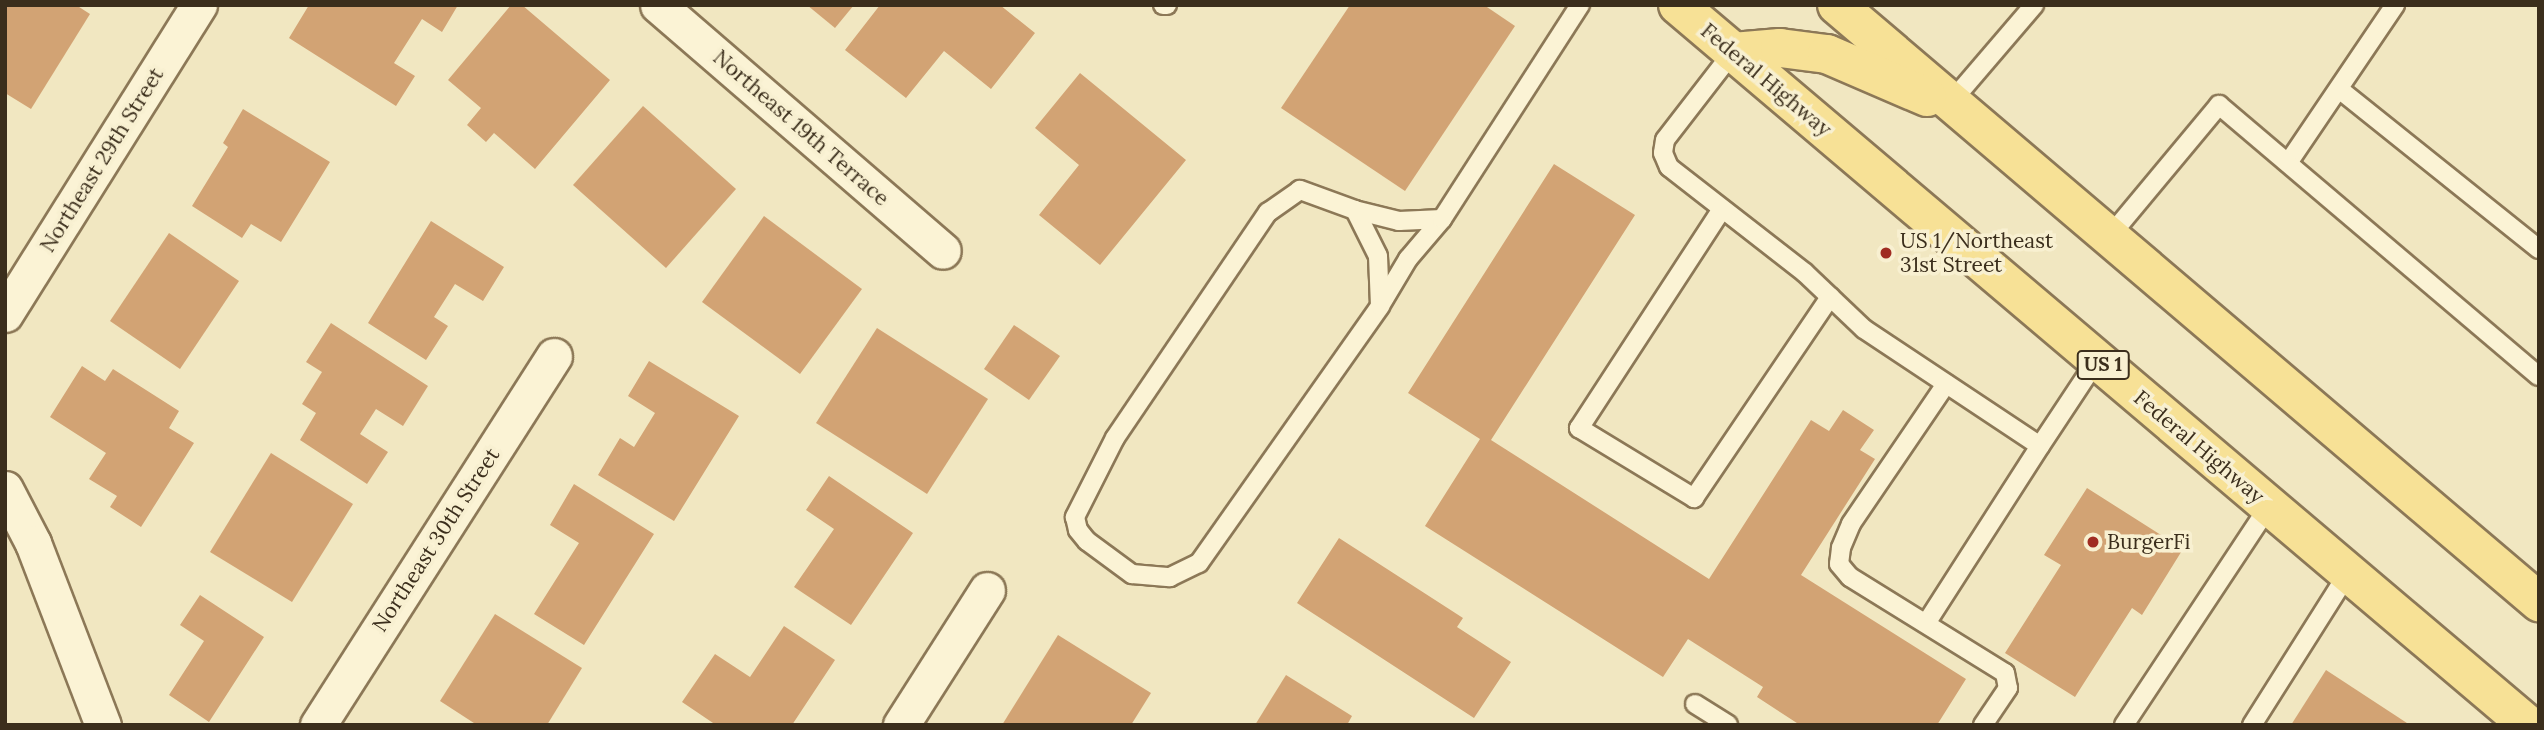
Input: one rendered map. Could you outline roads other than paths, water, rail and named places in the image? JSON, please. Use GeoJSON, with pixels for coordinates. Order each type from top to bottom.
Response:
{"type":"FeatureCollection","features":[{"type":"Feature","properties":{"kind":"main road","name":"Federal Highway"},"geometry":{"type":"LineString","coordinates":[[1678,5],[2528,725]]}},
{"type":"Feature","properties":{"kind":"main road"},"geometry":{"type":"LineString","coordinates":[[1837,5],[2539,601]]}},
{"type":"Feature","properties":{"kind":"main road"},"geometry":{"type":"LineString","coordinates":[[1733,52],[1780,48],[1827,54],[1958,108]]}},
{"type":"Feature","properties":{"kind":"street","name":"Northeast 29th Street"},"geometry":{"type":"LineString","coordinates":[[5,314],[199,5]]}},
{"type":"Feature","properties":{"kind":"street","name":"Northeast 19th Terrace"},"geometry":{"type":"LineString","coordinates":[[658,5],[943,251]]}},
{"type":"Feature","properties":{"kind":"street","name":"Northeast 30th Street"},"geometry":{"type":"LineString","coordinates":[[318,725],[554,356]]}},
{"type":"Feature","properties":{"kind":"street"},"geometry":{"type":"LineString","coordinates":[[5,489],[33,544],[103,725]]}},
{"type":"Feature","properties":{"kind":"street"},"geometry":{"type":"LineString","coordinates":[[901,725],[986,590]]}},
{"type":"Feature","properties":{"kind":"lane"},"geometry":{"type":"LineString","coordinates":[[1442,219],[1399,221],[1355,210],[1300,190],[1268,212],[1115,438],[1080,502],[1075,517],[1078,530],[1087,541],[1132,574],[1170,577],[1199,563],[1380,306],[1408,259],[1442,219],[1580,5]]}},
{"type":"Feature","properties":{"kind":"lane"},"geometry":{"type":"LineString","coordinates":[[1958,108],[2034,5]]}},
{"type":"Feature","properties":{"kind":"lane"},"geometry":{"type":"LineString","coordinates":[[2288,163],[2395,5]]}},
{"type":"Feature","properties":{"kind":"lane"},"geometry":{"type":"LineString","coordinates":[[1733,52],[1665,140],[1663,153],[1669,167],[1805,273],[1864,329],[2040,446]]}},
{"type":"Feature","properties":{"kind":"lane"},"geometry":{"type":"LineString","coordinates":[[2339,89],[2539,248]]}},
{"type":"Feature","properties":{"kind":"lane"},"geometry":{"type":"LineString","coordinates":[[2109,237],[2219,105],[2539,376]]}},
{"type":"Feature","properties":{"kind":"lane"},"geometry":{"type":"LineString","coordinates":[[1722,209],[1579,428],[1694,498],[1830,297]]}},
{"type":"Feature","properties":{"kind":"lane"},"geometry":{"type":"LineString","coordinates":[[1355,210],[1378,256],[1380,306]]}},
{"type":"Feature","properties":{"kind":"lane"},"geometry":{"type":"LineString","coordinates":[[1927,622],[2097,360]]}},
{"type":"Feature","properties":{"kind":"lane"},"geometry":{"type":"LineString","coordinates":[[1946,384],[1852,524],[1841,548],[1839,564],[1850,577],[2000,668],[2008,678],[2008,688],[1983,725]]}},
{"type":"Feature","properties":{"kind":"lane"},"geometry":{"type":"LineString","coordinates":[[2124,725],[2269,506]]}},
{"type":"Feature","properties":{"kind":"lane"},"geometry":{"type":"LineString","coordinates":[[2252,725],[2348,573]]}},
{"type":"Feature","properties":{"kind":"lane"},"geometry":{"type":"LineString","coordinates":[[1695,704],[1728,725]]}},
{"type":"Feature","properties":{"kind":"place","name":"US 1/Northeast 31st Street"},"geometry":{"type":"Point","coordinates":[1886,253]}},
{"type":"Feature","properties":{"kind":"place","name":"BurgerFi"},"geometry":{"type":"Point","coordinates":[2093,542]}}]}
